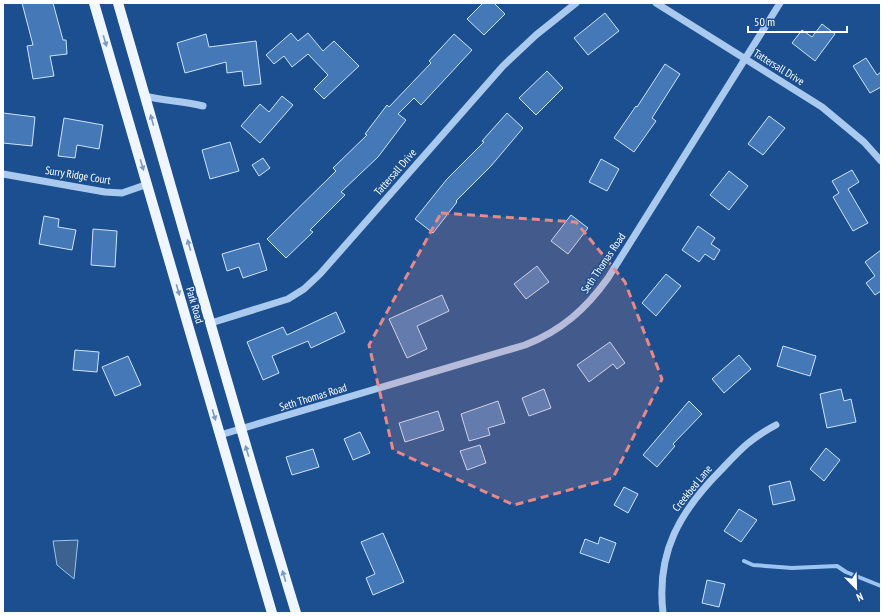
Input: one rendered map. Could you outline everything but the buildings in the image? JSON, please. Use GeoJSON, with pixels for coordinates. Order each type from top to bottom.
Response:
{"type":"FeatureCollection","features":[{"type":"Feature","properties":{"kind":"main road","name":"Park Road"},"geometry":{"type":"LineString","coordinates":[[94,3],[272,613]]}},
{"type":"Feature","properties":{"kind":"main road","name":"Park Road"},"geometry":{"type":"LineString","coordinates":[[118,3],[211,323],[240,430],[296,613]]}},
{"type":"Feature","properties":{"kind":"street","name":"Tattersall Drive"},"geometry":{"type":"LineString","coordinates":[[211,323],[278,303],[304,289],[320,274],[503,66],[536,35],[576,3]]}},
{"type":"Feature","properties":{"kind":"street","name":"Tattersall Drive"},"geometry":{"type":"LineString","coordinates":[[656,3],[841,120],[881,161]]}},
{"type":"Feature","properties":{"kind":"street","name":"Seth Thomas Road"},"geometry":{"type":"LineString","coordinates":[[220,435],[525,345],[557,330],[582,310],[608,278],[780,3]]}},
{"type":"Feature","properties":{"kind":"street"},"geometry":{"type":"LineString","coordinates":[[145,96],[203,106]]}},
{"type":"Feature","properties":{"kind":"street","name":"Surry Ridge Court"},"geometry":{"type":"LineString","coordinates":[[3,174],[105,192],[122,192],[148,184]]}},
{"type":"Feature","properties":{"kind":"street","name":"Creekbed Lane"},"geometry":{"type":"LineString","coordinates":[[663,613],[663,569],[668,546],[684,514],[717,473],[749,441],[756,435],[776,425]]}},
{"type":"Feature","properties":{"kind":"highlighted area"},"geometry":{"type":"Polygon","coordinates":[[[441,213],[576,222],[625,282],[662,379],[613,478],[514,505],[393,450],[369,345],[441,213]]]}},
{"type":"Feature","properties":{"kind":"water"},"geometry":{"type":"Polygon","coordinates":[[[78,540],[74,579],[57,565],[53,541],[78,540]]]}},
{"type":"Feature","properties":{"kind":"waterway"},"geometry":{"type":"LineString","coordinates":[[744,561],[753,565],[792,568],[837,566],[846,572],[881,586]]}}]}
